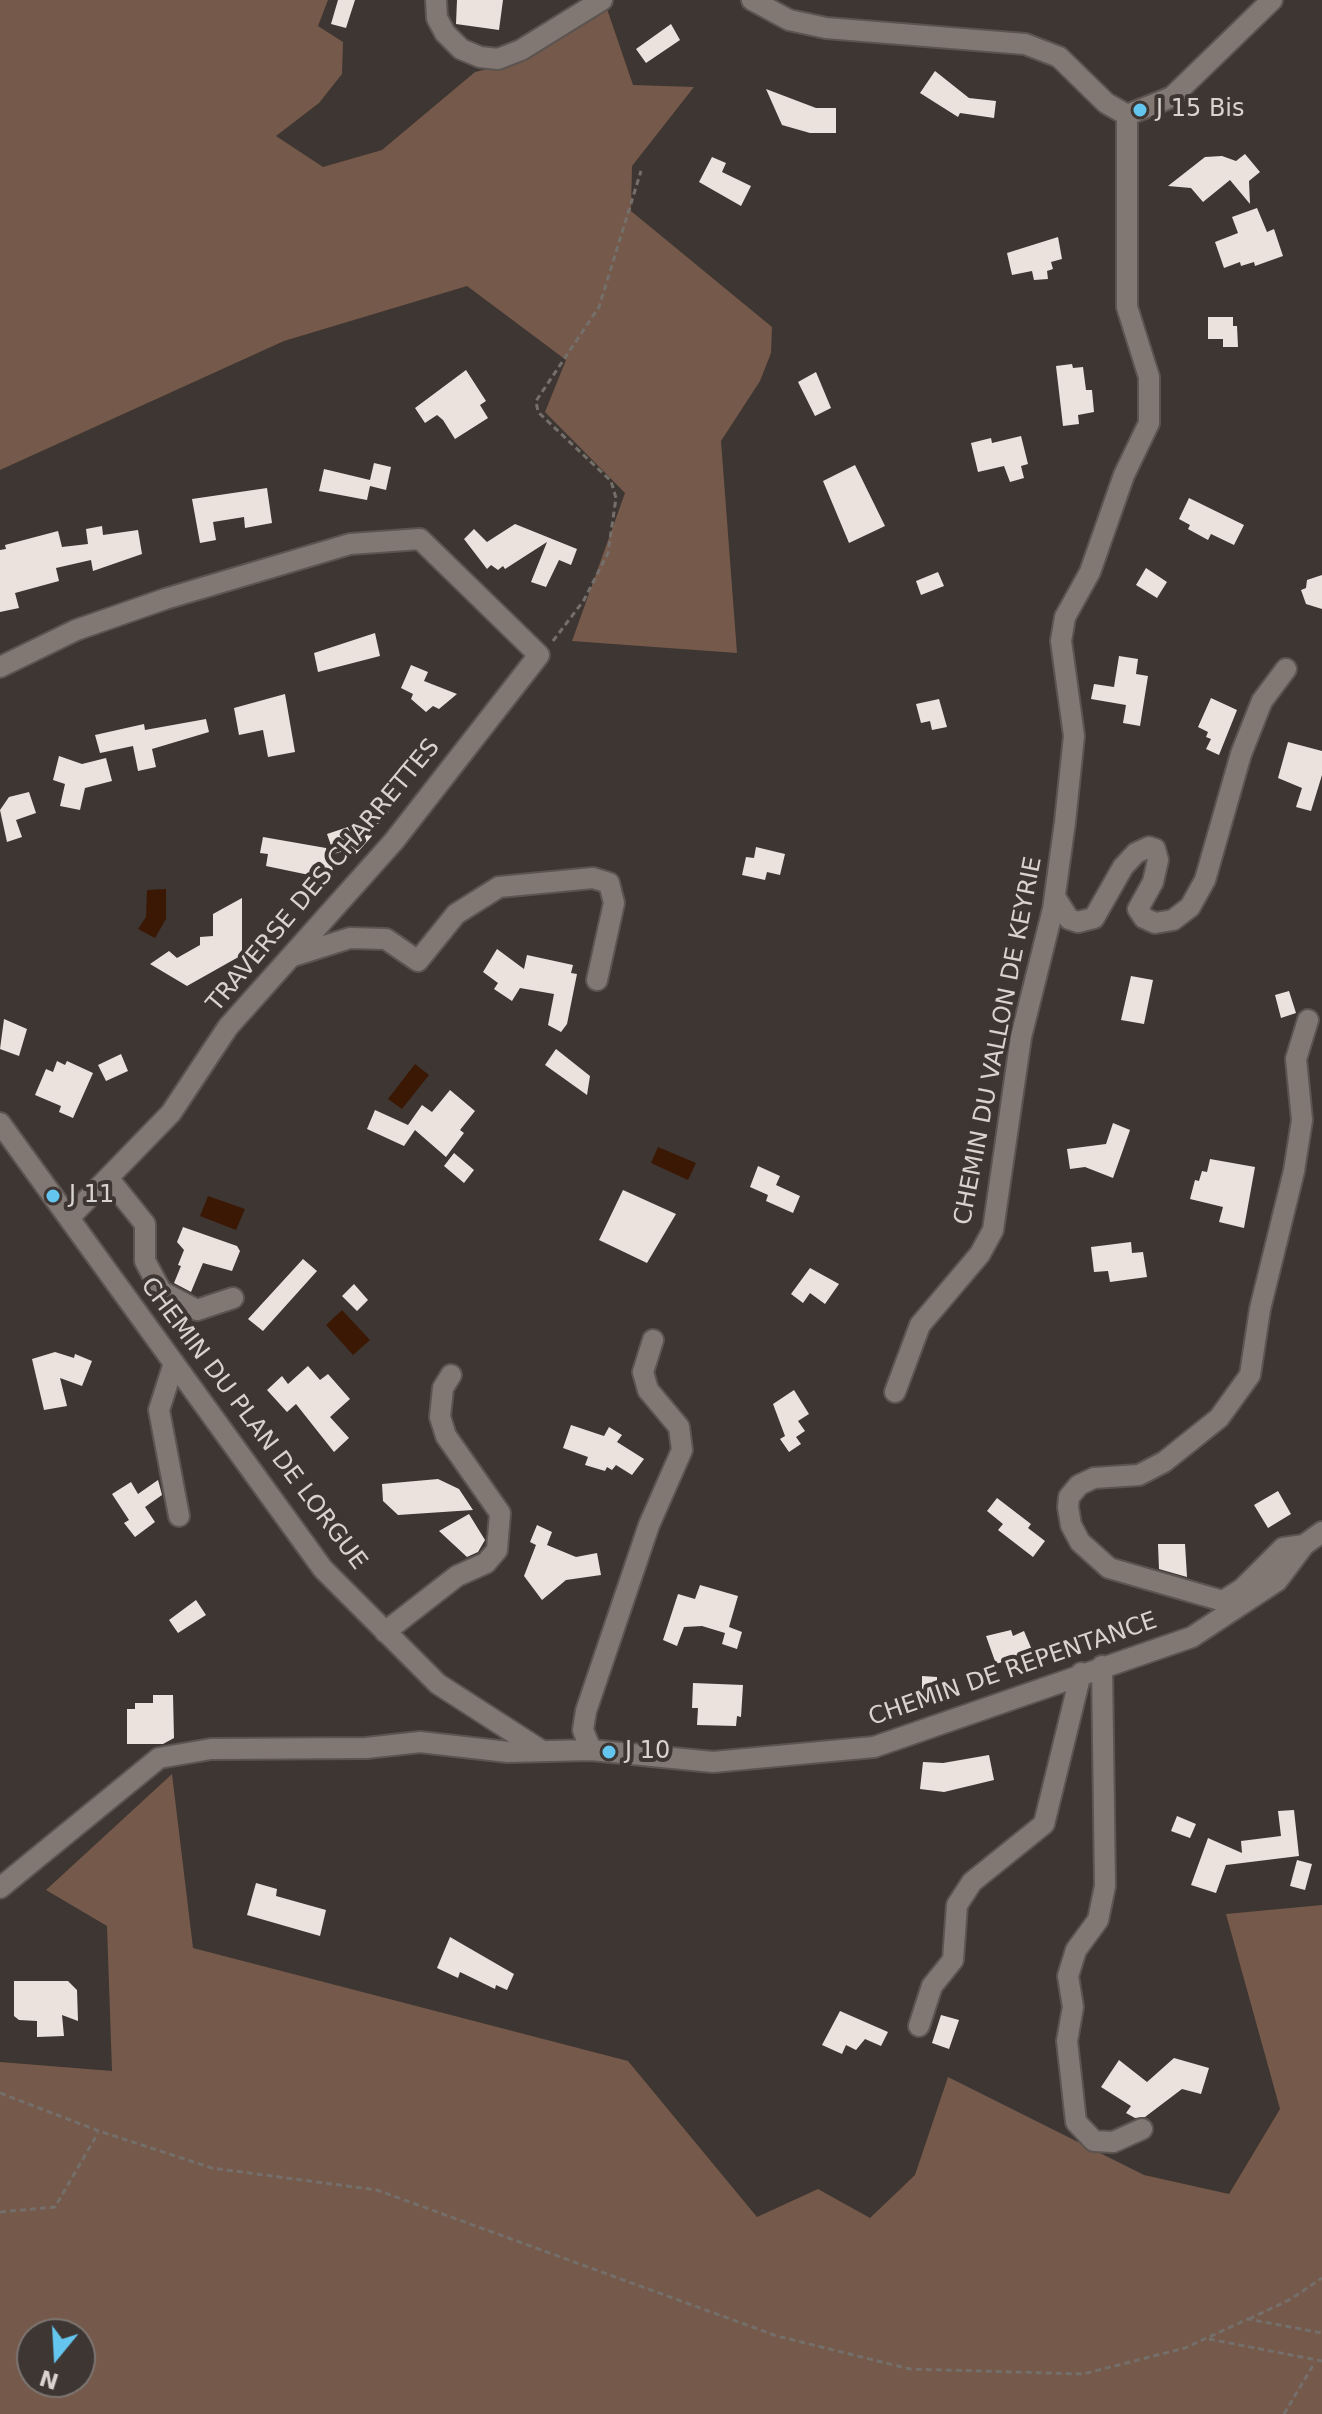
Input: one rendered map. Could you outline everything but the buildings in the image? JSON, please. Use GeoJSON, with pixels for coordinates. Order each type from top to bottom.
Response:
{"type":"FeatureCollection","features":[{"type":"Feature","properties":{"kind":"street"},"geometry":{"type":"LineString","coordinates":[[436,0],[437,18],[445,33],[461,49],[480,57],[498,59],[521,50],[602,0]]}},
{"type":"Feature","properties":{"kind":"street"},"geometry":{"type":"LineString","coordinates":[[752,0],[789,20],[826,28],[1025,44],[1059,57],[1106,103],[1127,115],[1172,97],[1272,0]]}},
{"type":"Feature","properties":{"kind":"street","name":"CHEMIN DU VALLON DE KEYRIE"},"geometry":{"type":"LineString","coordinates":[[895,1392],[920,1325],[980,1254],[993,1230],[1021,1037],[1055,897],[1074,736],[1061,641],[1065,617],[1090,572],[1124,475],[1149,423],[1149,377],[1127,307],[1127,115]]}},
{"type":"Feature","properties":{"kind":"street"},"geometry":{"type":"LineString","coordinates":[[0,667],[76,630],[165,599],[350,544],[420,539],[539,655]]}},
{"type":"Feature","properties":{"kind":"street","name":"TRAVERSE DES CHARRETTES"},"geometry":{"type":"LineString","coordinates":[[69,1218],[171,1113],[228,1027],[394,841],[539,655]]}},
{"type":"Feature","properties":{"kind":"street"},"geometry":{"type":"LineString","coordinates":[[1055,897],[1069,919],[1078,922],[1094,918],[1123,867],[1136,853],[1149,847],[1155,849],[1158,860],[1153,882],[1138,909],[1144,918],[1155,923],[1173,920],[1190,907],[1205,880],[1241,754],[1257,715],[1286,669]]}},
{"type":"Feature","properties":{"kind":"street"},"geometry":{"type":"LineString","coordinates":[[291,956],[350,938],[362,938],[386,939],[418,961],[456,914],[499,887],[593,878],[609,883],[614,903],[597,980]]}},
{"type":"Feature","properties":{"kind":"street"},"geometry":{"type":"LineString","coordinates":[[1304,1545],[1283,1548],[1242,1589],[1223,1601],[1109,1568],[1080,1542],[1071,1525],[1068,1507],[1069,1497],[1087,1482],[1139,1475],[1164,1462],[1219,1418],[1250,1375],[1260,1309],[1294,1171],[1302,1120],[1296,1059],[1308,1020]]}},
{"type":"Feature","properties":{"kind":"street","name":"CHEMIN DU PLAN DE LORGUE"},"geometry":{"type":"LineString","coordinates":[[0,1123],[323,1569],[438,1684],[539,1749]]}},
{"type":"Feature","properties":{"kind":"street"},"geometry":{"type":"LineString","coordinates":[[108,1178],[145,1224],[145,1261],[161,1291],[197,1310],[233,1298]]}},
{"type":"Feature","properties":{"kind":"street"},"geometry":{"type":"LineString","coordinates":[[591,1750],[583,1730],[586,1711],[649,1525],[682,1450],[679,1427],[648,1390],[643,1372],[653,1340]]}},
{"type":"Feature","properties":{"kind":"street"},"geometry":{"type":"LineString","coordinates":[[174,1363],[159,1410],[179,1516]]}},
{"type":"Feature","properties":{"kind":"street"},"geometry":{"type":"LineString","coordinates":[[385,1632],[457,1576],[486,1563],[497,1550],[500,1513],[446,1436],[440,1417],[443,1388],[451,1375]]}},
{"type":"Feature","properties":{"kind":"street","name":"CHEMIN DE REPENTANCE"},"geometry":{"type":"LineString","coordinates":[[0,1888],[159,1758],[211,1749],[366,1748],[420,1742],[508,1752],[591,1750],[713,1762],[874,1747],[1192,1637],[1277,1581],[1304,1545],[1322,1532]]}},
{"type":"Feature","properties":{"kind":"street"},"geometry":{"type":"LineString","coordinates":[[1102,1666],[1105,1886],[1098,1920],[1076,1950],[1068,1976],[1073,2007],[1067,2041],[1076,2122],[1094,2141],[1113,2142],[1142,2129]]}},
{"type":"Feature","properties":{"kind":"street"},"geometry":{"type":"LineString","coordinates":[[919,2026],[932,1986],[953,1960],[957,1905],[972,1882],[1044,1824],[1081,1673]]}},
{"type":"Feature","properties":{"kind":"path"},"geometry":{"type":"LineString","coordinates":[[539,655],[563,631],[608,553],[616,498],[611,481],[538,412],[536,401],[599,307],[641,171]]}},
{"type":"Feature","properties":{"kind":"path"},"geometry":{"type":"LineString","coordinates":[[0,2093],[99,2131],[212,2168],[377,2190],[777,2336],[910,2369],[1083,2374],[1185,2348],[1291,2299],[1322,2278]]}},
{"type":"Feature","properties":{"kind":"path"},"geometry":{"type":"LineString","coordinates":[[0,2212],[55,2207],[99,2131]]}},
{"type":"Feature","properties":{"kind":"path"},"geometry":{"type":"LineString","coordinates":[[1248,2319],[1322,2333]]}},
{"type":"Feature","properties":{"kind":"path"},"geometry":{"type":"LineString","coordinates":[[1207,2339],[1294,2353],[1315,2362],[1322,2361]]}},
{"type":"Feature","properties":{"kind":"path"},"geometry":{"type":"LineString","coordinates":[[1284,2414],[1315,2362]]}},
{"type":"Feature","properties":{"kind":"shaded area"},"geometry":{"type":"Polygon","coordinates":[[[0,0],[328,0],[318,26],[343,42],[342,74],[319,103],[276,136],[323,167],[382,150],[475,72],[507,64],[606,6],[633,85],[694,87],[632,166],[631,211],[772,327],[771,353],[760,381],[721,441],[737,653],[572,641],[625,493],[545,412],[566,360],[467,286],[284,341],[0,470],[0,0]]]}},
{"type":"Feature","properties":{"kind":"shaded area"},"geometry":{"type":"Polygon","coordinates":[[[166,889],[166,919],[155,938],[138,929],[146,917],[147,890],[166,889]]]}},
{"type":"Feature","properties":{"kind":"shaded area"},"geometry":{"type":"Polygon","coordinates":[[[415,1064],[429,1075],[402,1109],[388,1099],[415,1064]]]}},
{"type":"Feature","properties":{"kind":"shaded area"},"geometry":{"type":"Polygon","coordinates":[[[658,1147],[696,1163],[688,1180],[651,1163],[658,1147]]]}},
{"type":"Feature","properties":{"kind":"shaded area"},"geometry":{"type":"Polygon","coordinates":[[[208,1196],[245,1209],[236,1230],[200,1216],[208,1196]]]}},
{"type":"Feature","properties":{"kind":"shaded area"},"geometry":{"type":"Polygon","coordinates":[[[342,1310],[370,1340],[353,1355],[326,1325],[342,1310]]]}},
{"type":"Feature","properties":{"kind":"shaded area"},"geometry":{"type":"Polygon","coordinates":[[[172,1774],[193,1948],[628,2061],[757,2217],[818,2189],[870,2218],[915,2175],[948,2077],[1144,2175],[1229,2194],[1280,2109],[1226,1914],[1322,1905],[1322,2414],[0,2414],[0,2062],[112,2071],[107,1926],[46,1890],[172,1774]]]}},
{"type":"Feature","properties":{"kind":"place","name":"J 15 Bis"},"geometry":{"type":"Point","coordinates":[1140,110]}},
{"type":"Feature","properties":{"kind":"place","name":"J 11"},"geometry":{"type":"Point","coordinates":[53,1196]}},
{"type":"Feature","properties":{"kind":"place","name":"J 10"},"geometry":{"type":"Point","coordinates":[609,1752]}}]}
